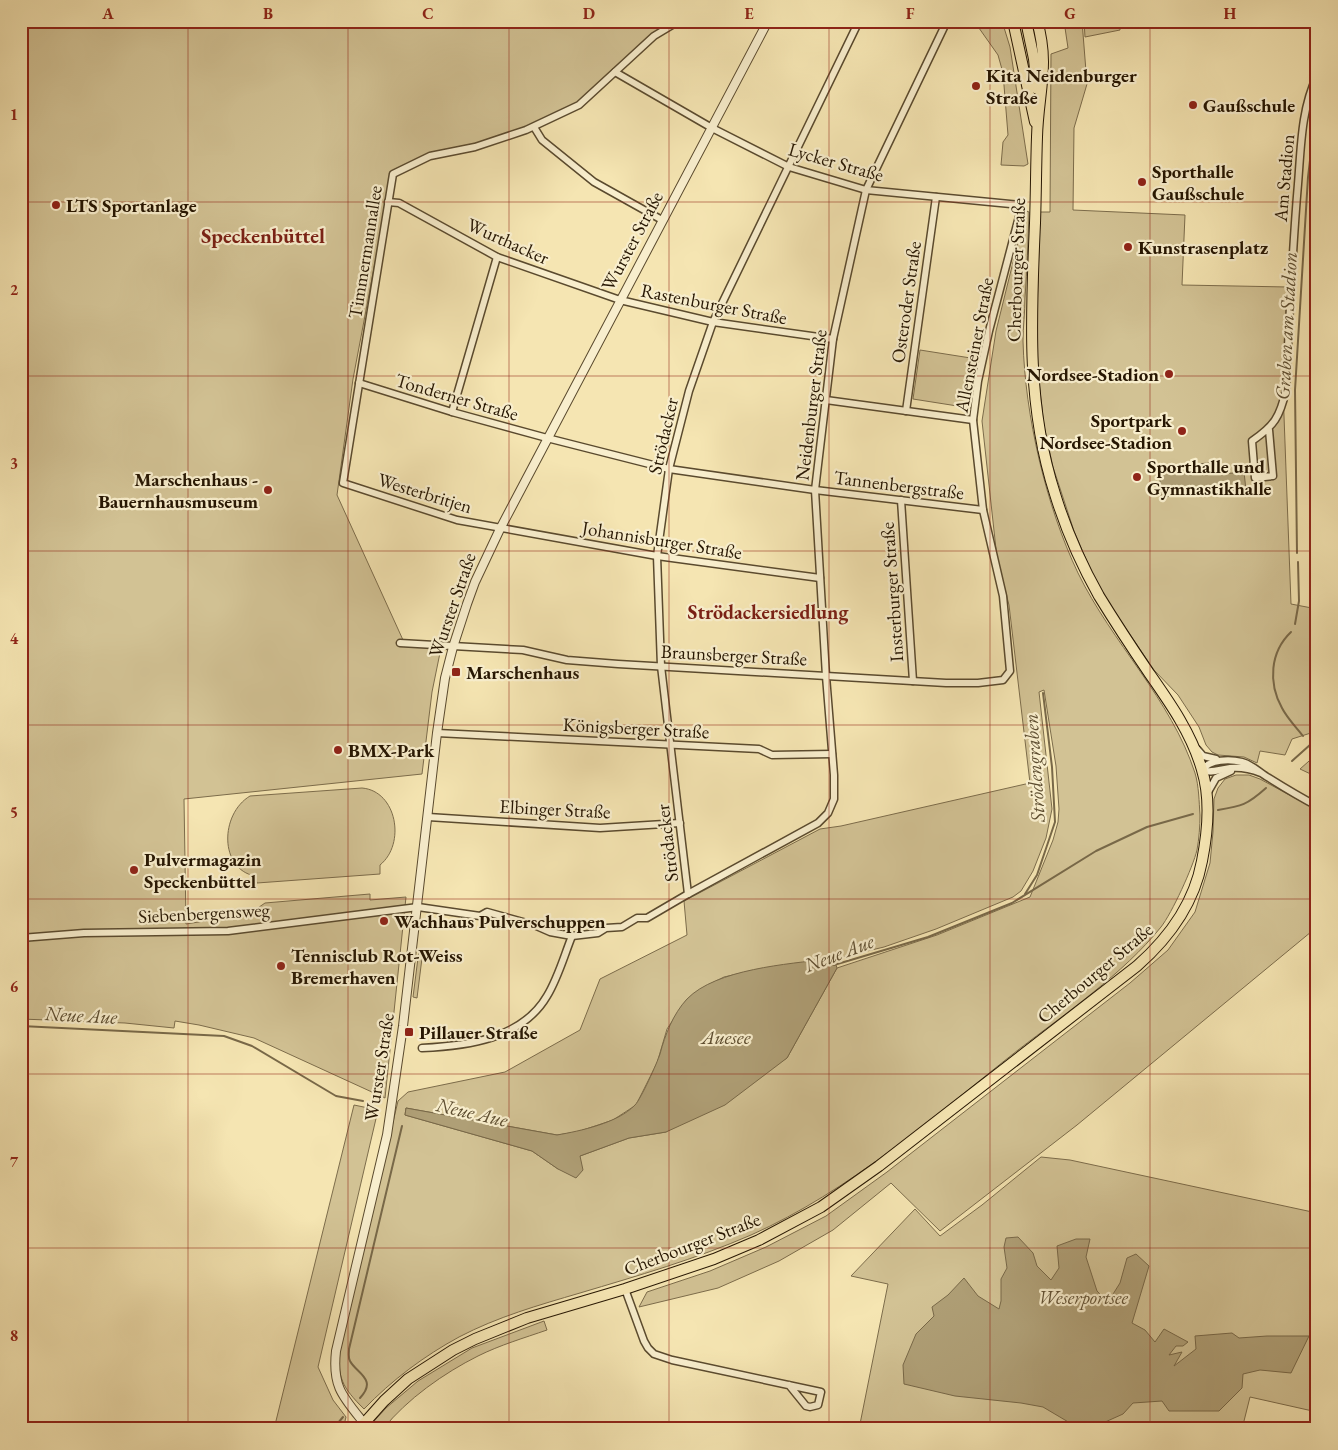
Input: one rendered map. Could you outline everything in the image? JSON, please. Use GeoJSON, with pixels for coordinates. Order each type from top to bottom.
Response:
{"type":"FeatureCollection","features":[{"type":"Feature","properties":{"kind":"main road","name":"Cherbourger Straße"},"geometry":{"type":"LineString","coordinates":[[1013,21],[1037,133]]}},
{"type":"Feature","properties":{"kind":"main road"},"geometry":{"type":"LineString","coordinates":[[1026,21],[1036,74],[1037,133]]}},
{"type":"Feature","properties":{"kind":"main road","name":"Cherbourger Straße"},"geometry":{"type":"LineString","coordinates":[[361,1426],[408,1379],[453,1350],[502,1327],[714,1259],[798,1220],[821,1207],[880,1166],[1137,966],[1150,955],[1173,928],[1185,909],[1201,867],[1206,837],[1207,800],[1202,770],[1192,743],[1171,704],[1085,570],[1062,517],[1049,475],[1040,432],[1031,349],[1037,133],[1044,70],[1037,21]]}},
{"type":"Feature","properties":{"kind":"street","name":"Timmermannallee"},"geometry":{"type":"LineString","coordinates":[[343,483],[393,174],[430,156],[475,148],[534,127],[579,105],[654,36],[679,21]]}},
{"type":"Feature","properties":{"kind":"street","name":"Wurster Straße"},"geometry":{"type":"LineString","coordinates":[[361,1426],[343,1397],[337,1383],[334,1366],[388,1128],[401,1046],[437,733],[452,647],[475,582],[500,529],[768,21]]}},
{"type":"Feature","properties":{"kind":"street","name":"Strödacker"},"geometry":{"type":"LineString","coordinates":[[688,894],[661,666],[657,556],[669,469],[689,392],[713,322],[859,21]]}},
{"type":"Feature","properties":{"kind":"street","name":"Neidenburger Straße"},"geometry":{"type":"LineString","coordinates":[[828,813],[834,798],[815,490],[833,340],[866,190],[947,21]]}},
{"type":"Feature","properties":{"kind":"street","name":"Lycker Straße"},"geometry":{"type":"LineString","coordinates":[[615,72],[712,128],[789,168],[866,190],[1020,205]]}},
{"type":"Feature","properties":{"kind":"street","name":"Am Stadion"},"geometry":{"type":"LineString","coordinates":[[1269,430],[1273,476],[1256,478],[1252,441],[1269,430],[1276,420],[1283,404],[1286,390],[1294,228],[1303,122],[1310,89],[1317,76]]}},
{"type":"Feature","properties":{"kind":"street"},"geometry":{"type":"LineString","coordinates":[[534,127],[542,140],[594,182],[662,220]]}},
{"type":"Feature","properties":{"kind":"street","name":"Osteroder Straße"},"geometry":{"type":"LineString","coordinates":[[906,411],[936,197]]}},
{"type":"Feature","properties":{"kind":"street","name":"Wurthacker"},"geometry":{"type":"LineString","coordinates":[[388,202],[398,203],[497,257],[620,300]]}},
{"type":"Feature","properties":{"kind":"street","name":"Allensteiner Straße"},"geometry":{"type":"LineString","coordinates":[[1010,671],[1002,596],[983,510],[973,420],[978,381],[1020,213],[1020,205]]}},
{"type":"Feature","properties":{"kind":"street"},"geometry":{"type":"LineString","coordinates":[[452,412],[497,257]]}},
{"type":"Feature","properties":{"kind":"street","name":"Rastenburger Straße"},"geometry":{"type":"LineString","coordinates":[[620,300],[713,322],[833,340]]}},
{"type":"Feature","properties":{"kind":"street","name":"Tonderner Straße"},"geometry":{"type":"LineString","coordinates":[[359,383],[452,412],[547,438]]}},
{"type":"Feature","properties":{"kind":"street"},"geometry":{"type":"LineString","coordinates":[[826,400],[973,420]]}},
{"type":"Feature","properties":{"kind":"street","name":"Tannenbergstraße"},"geometry":{"type":"LineString","coordinates":[[547,438],[669,469],[815,490],[983,510]]}},
{"type":"Feature","properties":{"kind":"street","name":"Westerbritjen"},"geometry":{"type":"LineString","coordinates":[[343,483],[457,520],[500,529]]}},
{"type":"Feature","properties":{"kind":"street","name":"Insterburger Straße"},"geometry":{"type":"LineString","coordinates":[[901,500],[913,681]]}},
{"type":"Feature","properties":{"kind":"street","name":"Johannisburger Straße"},"geometry":{"type":"LineString","coordinates":[[500,529],[657,556],[820,578]]}},
{"type":"Feature","properties":{"kind":"street"},"geometry":{"type":"LineString","coordinates":[[400,643],[452,647]]}},
{"type":"Feature","properties":{"kind":"street","name":"Braunsberger Straße"},"geometry":{"type":"LineString","coordinates":[[452,647],[523,650],[567,660],[913,681],[978,683],[1003,680],[1010,671]]}},
{"type":"Feature","properties":{"kind":"street","name":"Königsberger Straße"},"geometry":{"type":"LineString","coordinates":[[437,733],[759,749],[772,755],[832,754]]}},
{"type":"Feature","properties":{"kind":"street"},"geometry":{"type":"LineString","coordinates":[[1192,743],[1203,756],[1229,762]]}},
{"type":"Feature","properties":{"kind":"street"},"geometry":{"type":"LineString","coordinates":[[1261,773],[1240,768],[1220,769],[1210,772],[1202,770],[1211,763],[1241,762],[1254,767],[1317,806]]}},
{"type":"Feature","properties":{"kind":"street"},"geometry":{"type":"LineString","coordinates":[[1207,800],[1210,787],[1216,778],[1240,768]]}},
{"type":"Feature","properties":{"kind":"street","name":"Siebenbergensweg"},"geometry":{"type":"LineString","coordinates":[[21,938],[84,933],[228,931],[418,907],[480,916],[487,912],[550,932],[572,936],[598,933],[606,928],[622,927],[637,918],[648,918],[688,894],[818,824],[828,813]]}},
{"type":"Feature","properties":{"kind":"street","name":"Elbinger Straße"},"geometry":{"type":"LineString","coordinates":[[428,817],[600,828],[680,823]]}},
{"type":"Feature","properties":{"kind":"street"},"geometry":{"type":"LineString","coordinates":[[422,1048],[449,1047],[488,1039],[514,1029],[527,1020],[538,1009],[553,986],[572,936]]}},
{"type":"Feature","properties":{"kind":"street"},"geometry":{"type":"LineString","coordinates":[[625,1289],[644,1341],[654,1354],[662,1358],[789,1385],[821,1392],[818,1404],[810,1407],[806,1406],[789,1385]]}},
{"type":"Feature","properties":{"kind":"green space"},"geometry":{"type":"Polygon","coordinates":[[[21,21],[677,21],[653,36],[579,104],[526,129],[475,146],[430,155],[392,173],[353,379],[337,495],[403,640],[442,643],[432,692],[422,774],[184,799],[186,924],[249,914],[265,903],[370,894],[370,900],[406,897],[385,1098],[254,1038],[199,1025],[175,1021],[174,1028],[125,1023],[21,1019],[21,21]]]}},
{"type":"Feature","properties":{"kind":"green space"},"geometry":{"type":"Polygon","coordinates":[[[974,21],[1002,21],[1010,47],[1028,164],[1024,166],[1001,165],[1003,142],[1008,135],[1003,73],[998,55],[974,21]]]}},
{"type":"Feature","properties":{"kind":"green space","name":"Sportpark Nordsee-Stadion"},"geometry":{"type":"Polygon","coordinates":[[[1064,21],[1082,21],[1087,84],[1074,128],[1073,210],[1185,215],[1182,285],[1288,287],[1283,389],[1291,604],[1317,609],[1317,731],[1292,739],[1285,755],[1260,751],[1257,763],[1244,757],[1218,755],[1212,752],[1206,745],[1199,727],[1178,695],[1154,670],[1106,599],[1091,571],[1074,531],[1053,467],[1044,426],[1037,364],[1037,315],[1040,212],[1050,212],[1051,54],[1068,48],[1064,21]]]}},
{"type":"Feature","properties":{"kind":"green space"},"geometry":{"type":"Polygon","coordinates":[[[1084,21],[1120,21],[1120,30],[1085,37],[1084,21]]]}},
{"type":"Feature","properties":{"kind":"green space"},"geometry":{"type":"Polygon","coordinates":[[[1024,210],[1029,212],[1023,336],[1028,399],[1039,460],[1056,519],[1078,573],[1092,599],[1171,720],[1195,773],[1200,815],[1197,850],[1187,878],[1171,911],[1161,927],[1146,944],[1112,977],[890,1151],[823,1197],[751,1235],[709,1252],[488,1323],[446,1344],[421,1360],[397,1378],[364,1409],[346,1388],[340,1374],[340,1347],[398,1101],[408,1092],[505,1072],[580,1030],[600,979],[687,935],[684,901],[820,829],[841,826],[1030,783],[1009,605],[997,558],[982,421],[996,331],[1024,210]],[[1044,690],[1039,692],[1052,809],[1046,838],[1033,871],[1021,891],[1013,897],[936,929],[884,947],[834,959],[751,971],[724,977],[708,985],[687,999],[667,1029],[657,1063],[636,1105],[613,1120],[577,1132],[557,1135],[406,1108],[405,1115],[532,1151],[558,1169],[580,1156],[629,1138],[666,1132],[787,1058],[837,968],[937,935],[1030,897],[1053,840],[1058,822],[1056,766],[1044,690]]]}},
{"type":"Feature","properties":{"kind":"green space"},"geometry":{"type":"Polygon","coordinates":[[[920,350],[977,359],[970,408],[913,399],[920,350]]]}},
{"type":"Feature","properties":{"kind":"green space"},"geometry":{"type":"Polygon","coordinates":[[[1317,754],[1317,777],[1300,769],[1317,754]]]}},
{"type":"Feature","properties":{"kind":"green space"},"geometry":{"type":"Polygon","coordinates":[[[1236,775],[1249,775],[1260,779],[1317,810],[1317,927],[1077,1125],[940,1231],[891,1183],[833,1230],[779,1261],[718,1288],[639,1307],[647,1292],[710,1271],[766,1247],[826,1216],[887,1172],[1130,983],[1168,950],[1195,912],[1210,863],[1214,799],[1218,788],[1225,779],[1236,775]]]}},
{"type":"Feature","properties":{"kind":"green space"},"geometry":{"type":"Polygon","coordinates":[[[362,788],[374,791],[383,798],[390,808],[394,820],[393,845],[388,856],[380,865],[380,874],[257,883],[255,876],[243,871],[235,863],[230,852],[228,840],[229,827],[233,815],[240,804],[250,796],[362,788]]]}},
{"type":"Feature","properties":{"kind":"green space"},"geometry":{"type":"Polygon","coordinates":[[[419,950],[423,950],[417,998],[413,997],[419,950]]]}},
{"type":"Feature","properties":{"kind":"green space"},"geometry":{"type":"Polygon","coordinates":[[[354,1105],[378,1110],[318,1367],[333,1400],[346,1417],[343,1429],[274,1429],[354,1105]]]}},
{"type":"Feature","properties":{"kind":"green space","name":"Weserportsee"},"geometry":{"type":"Polygon","coordinates":[[[1041,1157],[1070,1160],[1317,1213],[1317,1412],[1250,1397],[1242,1429],[1170,1429],[1143,1424],[1141,1429],[1037,1429],[1018,1425],[1017,1429],[859,1429],[888,1284],[851,1276],[915,1209],[940,1236],[1041,1157]]]}},
{"type":"Feature","properties":{"kind":"green space"},"geometry":{"type":"Polygon","coordinates":[[[544,1321],[547,1330],[495,1348],[465,1363],[415,1397],[383,1429],[367,1429],[386,1408],[418,1381],[472,1348],[544,1321]]]}},
{"type":"Feature","properties":{"kind":"water"},"geometry":{"type":"Polygon","coordinates":[[[1221,462],[1222,474],[1244,472],[1246,490],[1227,491],[1227,487],[1223,488],[1223,493],[1161,497],[1159,467],[1221,462]]]}},
{"type":"Feature","properties":{"kind":"water","name":"Auesee"},"geometry":{"type":"Polygon","coordinates":[[[834,959],[837,968],[787,1058],[725,1105],[666,1132],[629,1138],[580,1156],[583,1170],[576,1178],[558,1169],[532,1151],[405,1115],[406,1108],[557,1135],[609,1121],[628,1111],[638,1101],[656,1065],[667,1032],[674,1018],[687,999],[700,989],[734,974],[773,966],[834,959]]]}},
{"type":"Feature","properties":{"kind":"water","name":"Weserportsee"},"geometry":{"type":"Polygon","coordinates":[[[1018,1237],[1033,1253],[1037,1266],[1051,1280],[1059,1268],[1057,1246],[1076,1239],[1090,1239],[1086,1257],[1097,1291],[1108,1302],[1120,1283],[1127,1258],[1136,1254],[1149,1266],[1132,1323],[1145,1330],[1155,1342],[1164,1329],[1188,1342],[1183,1346],[1176,1346],[1169,1355],[1182,1352],[1174,1366],[1196,1349],[1195,1336],[1232,1333],[1239,1338],[1309,1336],[1291,1373],[1260,1370],[1243,1374],[1242,1388],[1219,1411],[1169,1411],[1162,1401],[1133,1403],[1123,1414],[1094,1427],[1070,1423],[1043,1407],[955,1396],[904,1384],[903,1365],[916,1334],[934,1316],[932,1307],[948,1295],[964,1278],[978,1296],[999,1309],[1001,1279],[1007,1268],[1004,1247],[1006,1238],[1018,1237]]]}},
{"type":"Feature","properties":{"kind":"waterway","name":"Graben am Stadion"},"geometry":{"type":"LineString","coordinates":[[1297,553],[1295,390],[1308,177],[1317,101]]}},
{"type":"Feature","properties":{"kind":"waterway","name":"Graben am Stadion"},"geometry":{"type":"LineString","coordinates":[[1295,624],[1299,601],[1298,562]]}},
{"type":"Feature","properties":{"kind":"waterway","name":"Graben am Stadion"},"geometry":{"type":"LineString","coordinates":[[1291,632],[1284,640],[1275,658],[1273,678],[1282,708],[1303,736]]}},
{"type":"Feature","properties":{"kind":"waterway","name":"Strödengraben"},"geometry":{"type":"LineString","coordinates":[[1025,894],[1037,875],[1055,822],[1052,767],[1043,693]]}},
{"type":"Feature","properties":{"kind":"waterway","name":"Neue Aue"},"geometry":{"type":"LineString","coordinates":[[1292,761],[1317,741]]}},
{"type":"Feature","properties":{"kind":"waterway","name":"Neue Aue"},"geometry":{"type":"LineString","coordinates":[[1218,810],[1244,804],[1266,788]]}},
{"type":"Feature","properties":{"kind":"waterway","name":"Neue Aue"},"geometry":{"type":"LineString","coordinates":[[834,965],[928,937],[1012,903],[1096,851],[1147,827],[1193,814]]}},
{"type":"Feature","properties":{"kind":"waterway","name":"Neue Aue"},"geometry":{"type":"LineString","coordinates":[[21,1026],[224,1036],[252,1046],[336,1096],[363,1101]]}},
{"type":"Feature","properties":{"kind":"waterway"},"geometry":{"type":"LineString","coordinates":[[360,1398],[367,1386],[366,1381],[350,1361],[349,1349],[402,1126]]}},
{"type":"Feature","properties":{"kind":"waterway"},"geometry":{"type":"LineString","coordinates":[[333,1429],[343,1417]]}},
{"type":"Feature","properties":{"kind":"place","name":"Kita Neidenburger Straße"},"geometry":{"type":"Point","coordinates":[976,86]}},
{"type":"Feature","properties":{"kind":"place","name":"Gaußschule"},"geometry":{"type":"Point","coordinates":[1193,105]}},
{"type":"Feature","properties":{"kind":"place","name":"Sporthalle Gaußschule"},"geometry":{"type":"Point","coordinates":[1142,182]}},
{"type":"Feature","properties":{"kind":"place","name":"LTS Sportanlage"},"geometry":{"type":"Point","coordinates":[56,205]}},
{"type":"Feature","properties":{"kind":"place","name":"Kunstrasenplatz"},"geometry":{"type":"Point","coordinates":[1128,247]}},
{"type":"Feature","properties":{"kind":"place","name":"Nordsee-Stadion"},"geometry":{"type":"Point","coordinates":[1169,374]}},
{"type":"Feature","properties":{"kind":"place","name":"Sportpark Nordsee-Stadion"},"geometry":{"type":"Point","coordinates":[1182,431]}},
{"type":"Feature","properties":{"kind":"place","name":"Sporthalle und Gymnastikhalle"},"geometry":{"type":"Point","coordinates":[1137,477]}},
{"type":"Feature","properties":{"kind":"place","name":"Marschenhaus - Bauernhausmuseum"},"geometry":{"type":"Point","coordinates":[268,490]}},
{"type":"Feature","properties":{"kind":"place","name":"Marschenhaus"},"geometry":{"type":"Point","coordinates":[456,672]}},
{"type":"Feature","properties":{"kind":"place","name":"BMX-Park"},"geometry":{"type":"Point","coordinates":[338,750]}},
{"type":"Feature","properties":{"kind":"place","name":"Pulvermagazin Speckenbüttel"},"geometry":{"type":"Point","coordinates":[134,870]}},
{"type":"Feature","properties":{"kind":"place","name":"Wachhaus Pulverschuppen"},"geometry":{"type":"Point","coordinates":[384,921]}},
{"type":"Feature","properties":{"kind":"place","name":"Tennisclub Rot-Weiss Bremerhaven"},"geometry":{"type":"Point","coordinates":[281,966]}},
{"type":"Feature","properties":{"kind":"place","name":"Pillauer Straße"},"geometry":{"type":"Point","coordinates":[409,1032]}},
{"type":"Feature","properties":{"kind":"district","name":"Speckenbüttel"},"geometry":{"type":"Point","coordinates":[263,235]}},
{"type":"Feature","properties":{"kind":"district","name":"Strödackersiedlung"},"geometry":{"type":"Point","coordinates":[768,612]}}]}
